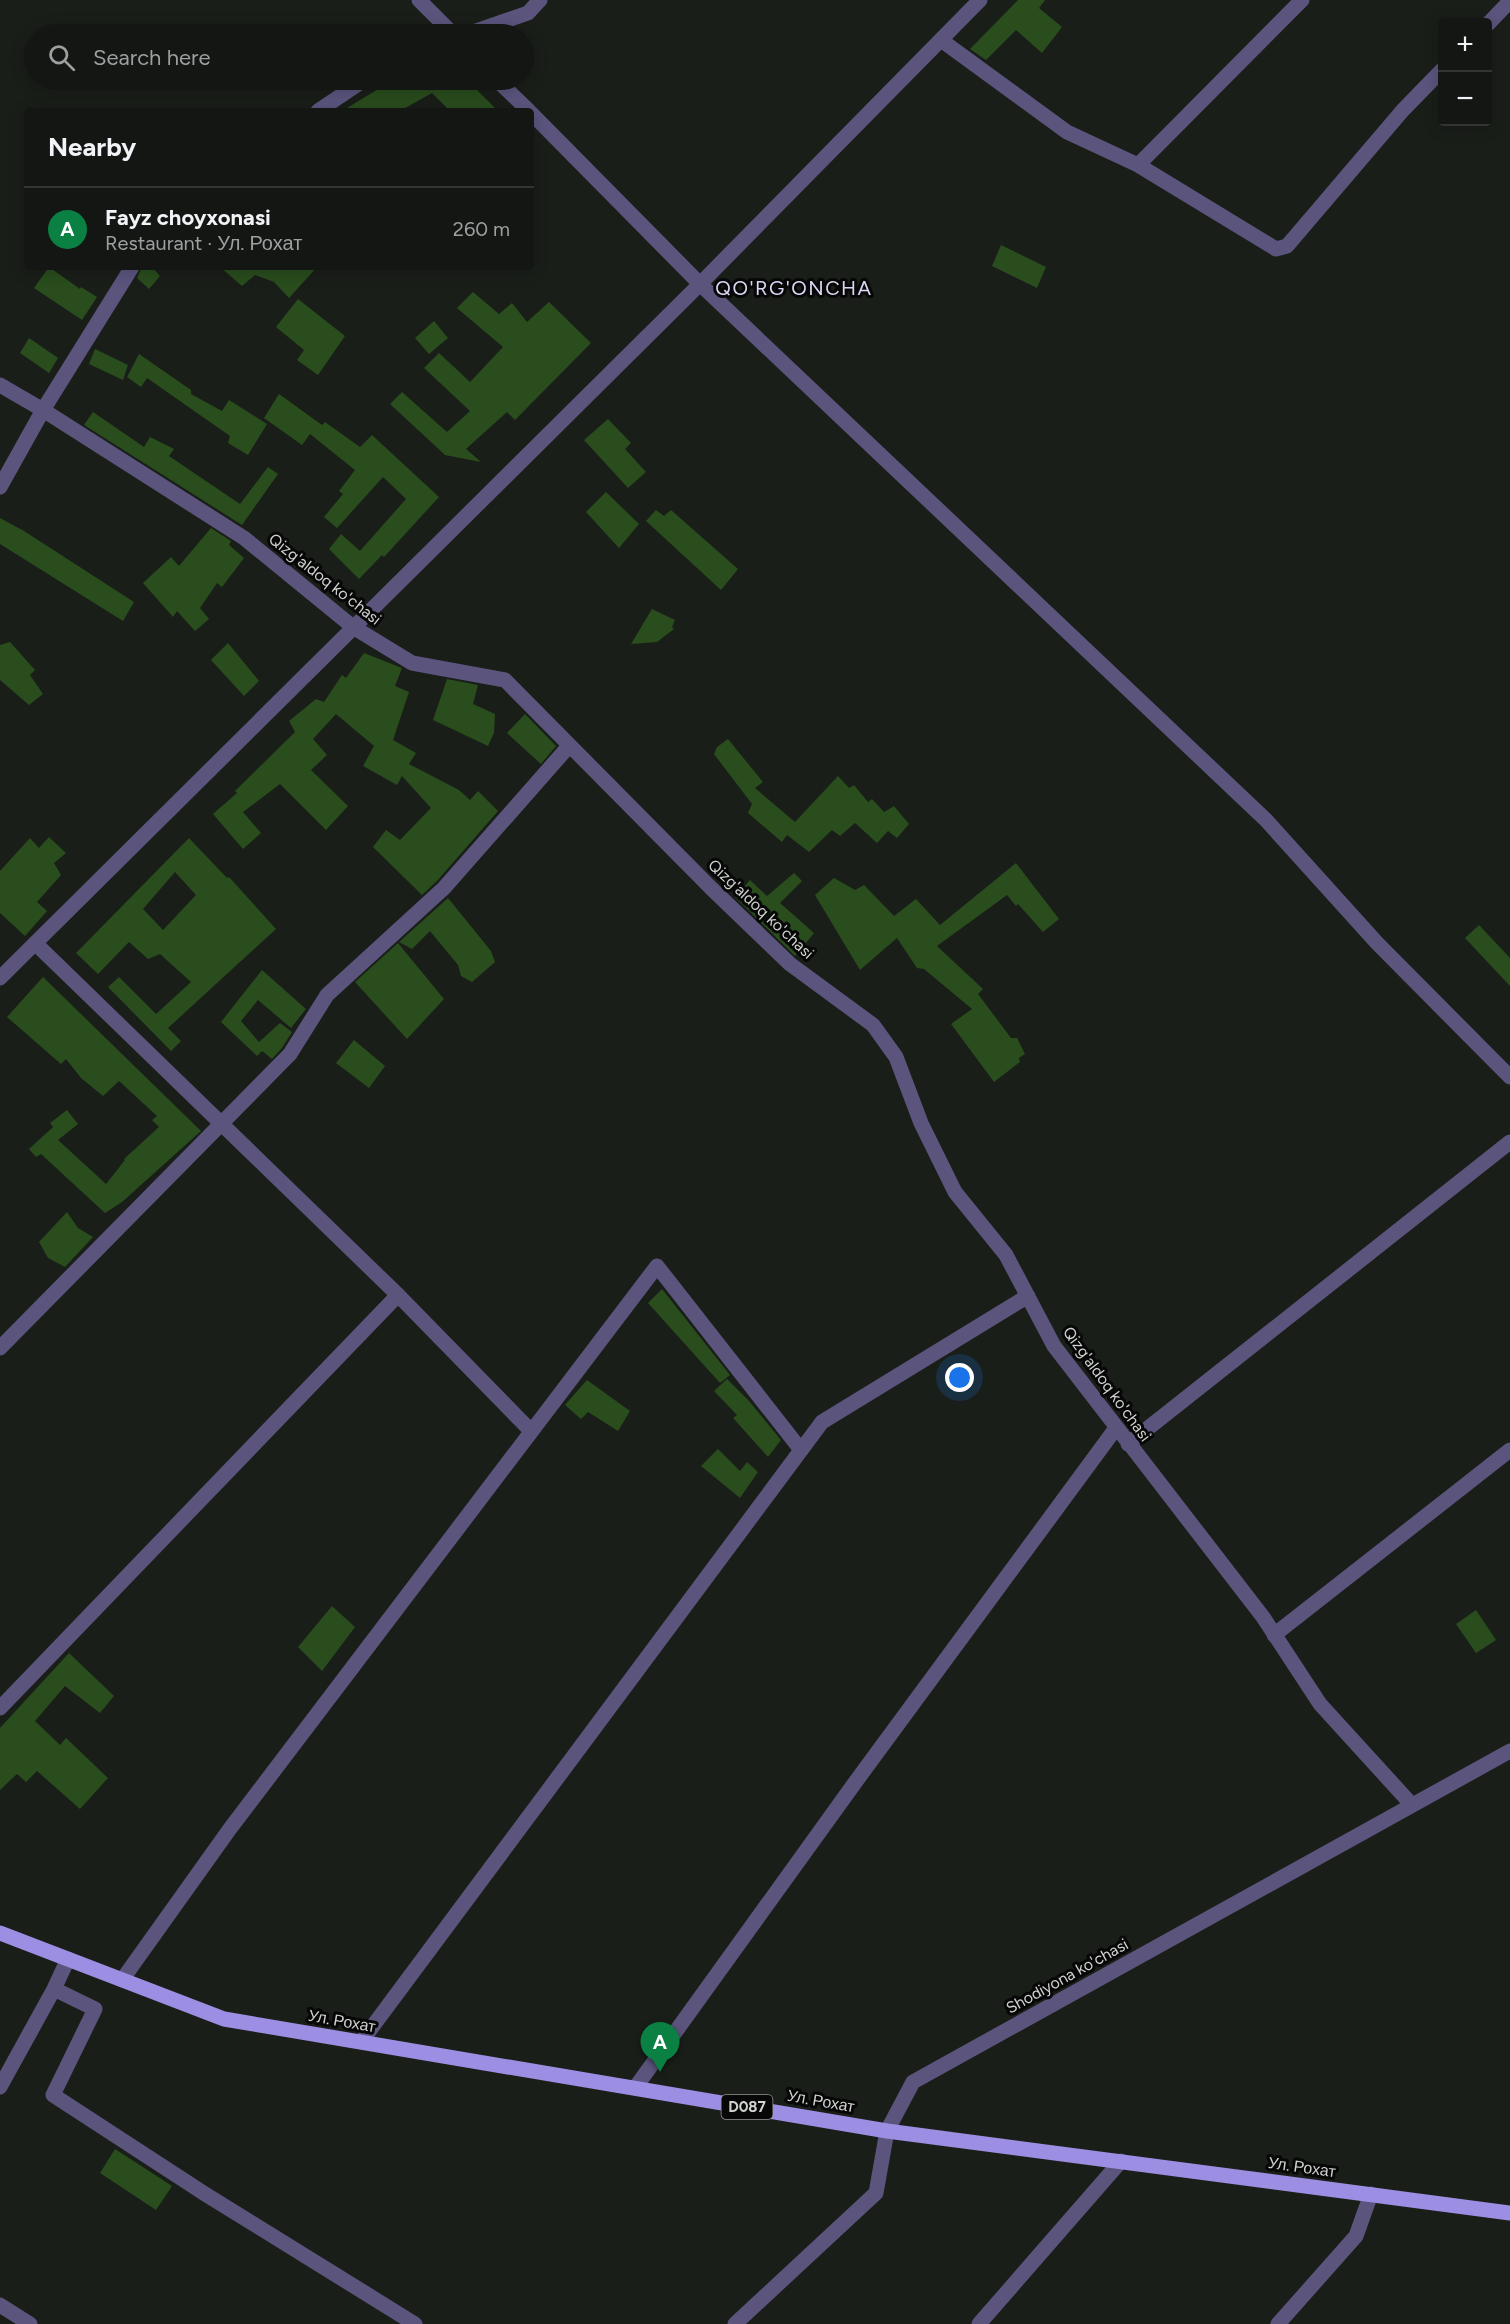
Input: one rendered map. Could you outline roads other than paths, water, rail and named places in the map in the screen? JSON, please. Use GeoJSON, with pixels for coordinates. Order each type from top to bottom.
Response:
{"type":"FeatureCollection","features":[{"type":"Feature","properties":{"kind":"main road","name":"Ул. Рохат"},"geometry":{"type":"LineString","coordinates":[[0,1933],[224,2019],[887,2131],[1510,2213]]}},
{"type":"Feature","properties":{"kind":"street"},"geometry":{"type":"LineString","coordinates":[[419,0],[443,24]]}},
{"type":"Feature","properties":{"kind":"street"},"geometry":{"type":"LineString","coordinates":[[495,24],[528,12],[540,0]]}},
{"type":"Feature","properties":{"kind":"street"},"geometry":{"type":"LineString","coordinates":[[0,978],[700,284],[980,0]]}},
{"type":"Feature","properties":{"kind":"street"},"geometry":{"type":"LineString","coordinates":[[1138,165],[1302,0]]}},
{"type":"Feature","properties":{"kind":"street"},"geometry":{"type":"LineString","coordinates":[[1492,20],[1510,1]]}},
{"type":"Feature","properties":{"kind":"street"},"geometry":{"type":"LineString","coordinates":[[941,40],[1067,132],[1138,165],[1276,249],[1287,246],[1403,110],[1441,72]]}},
{"type":"Feature","properties":{"kind":"street"},"geometry":{"type":"LineString","coordinates":[[322,108],[349,90]]}},
{"type":"Feature","properties":{"kind":"street"},"geometry":{"type":"LineString","coordinates":[[507,90],[526,108]]}},
{"type":"Feature","properties":{"kind":"street"},"geometry":{"type":"LineString","coordinates":[[534,116],[700,284],[1266,820],[1377,943],[1510,1077]]}},
{"type":"Feature","properties":{"kind":"street"},"geometry":{"type":"LineString","coordinates":[[0,488],[43,410],[130,270]]}},
{"type":"Feature","properties":{"kind":"street","name":"Qizg'aldoq ko'chasi"},"geometry":{"type":"LineString","coordinates":[[0,384],[244,538],[353,627],[412,663],[505,680],[790,964],[873,1024],[896,1057],[921,1123],[955,1192],[1006,1255],[1054,1346],[1274,1635],[1320,1704],[1412,1805]]}},
{"type":"Feature","properties":{"kind":"street"},"geometry":{"type":"LineString","coordinates":[[0,1348],[222,1125],[239,1104],[290,1053],[327,995],[444,888],[569,746]]}},
{"type":"Feature","properties":{"kind":"street"},"geometry":{"type":"LineString","coordinates":[[35,943],[398,1295],[531,1431]]}},
{"type":"Feature","properties":{"kind":"street"},"geometry":{"type":"LineString","coordinates":[[1128,1444],[1510,1142]]}},
{"type":"Feature","properties":{"kind":"street"},"geometry":{"type":"LineString","coordinates":[[122,1980],[230,1830],[657,1266],[801,1450]]}},
{"type":"Feature","properties":{"kind":"street"},"geometry":{"type":"LineString","coordinates":[[0,1708],[398,1295]]}},
{"type":"Feature","properties":{"kind":"street"},"geometry":{"type":"LineString","coordinates":[[361,2042],[822,1422],[1028,1296]]}},
{"type":"Feature","properties":{"kind":"street"},"geometry":{"type":"LineString","coordinates":[[635,2088],[854,1784],[1116,1428]]}},
{"type":"Feature","properties":{"kind":"street"},"geometry":{"type":"LineString","coordinates":[[1274,1635],[1510,1450]]}},
{"type":"Feature","properties":{"kind":"street","name":"Shodiyona ko'chasi"},"geometry":{"type":"LineString","coordinates":[[735,2324],[876,2193],[887,2131],[913,2082],[1510,1751]]}},
{"type":"Feature","properties":{"kind":"street"},"geometry":{"type":"LineString","coordinates":[[0,2087],[68,1959]]}},
{"type":"Feature","properties":{"kind":"street"},"geometry":{"type":"LineString","coordinates":[[54,1989],[95,2009],[53,2095],[202,2192],[415,2324]]}},
{"type":"Feature","properties":{"kind":"street"},"geometry":{"type":"LineString","coordinates":[[979,2324],[1121,2161]]}},
{"type":"Feature","properties":{"kind":"street"},"geometry":{"type":"LineString","coordinates":[[1278,2324],[1356,2236],[1371,2194]]}},
{"type":"Feature","properties":{"kind":"street"},"geometry":{"type":"LineString","coordinates":[[0,2305],[30,2324]]}},
{"type":"Feature","properties":{"kind":"place","name":"Fayz choyxonasi"},"geometry":{"type":"Point","coordinates":[660,2072]}},
{"type":"Feature","properties":{"kind":"district","name":"QO'RG'ONCHA"},"geometry":{"type":"Point","coordinates":[794,288]}}]}
